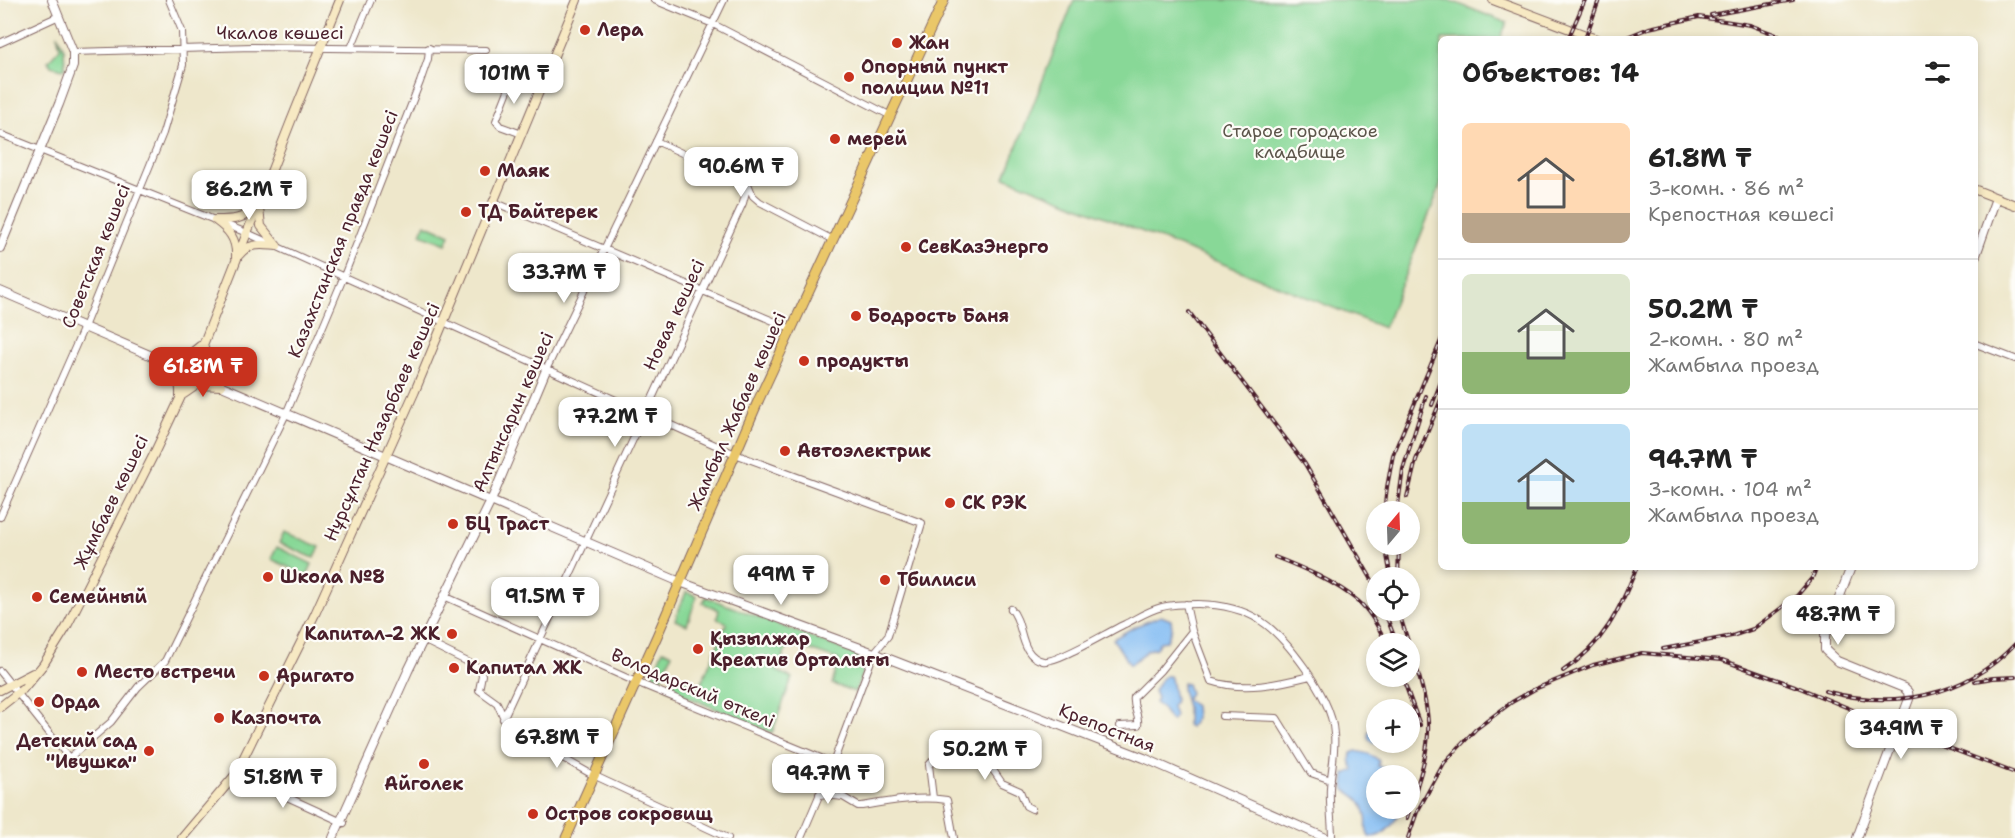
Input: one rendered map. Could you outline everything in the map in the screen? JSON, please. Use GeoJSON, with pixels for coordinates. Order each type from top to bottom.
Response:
{"type":"FeatureCollection","features":[{"type":"Feature","properties":{"kind":"main road","name":"Жұмбаев көшесі"},"geometry":{"type":"LineString","coordinates":[[0,706],[17,693],[43,665],[66,628],[180,399],[340,0]]}},
{"type":"Feature","properties":{"kind":"main road","name":"Нұрсұлтан Назарбаев көшесі"},"geometry":{"type":"LineString","coordinates":[[182,838],[230,782],[310,625],[443,324],[577,0]]}},
{"type":"Feature","properties":{"kind":"main road"},"geometry":{"type":"LineString","coordinates":[[1493,0],[1588,36]]}},
{"type":"Feature","properties":{"kind":"main road","name":"Жамбыл Жабаев көшесі"},"geometry":{"type":"LineString","coordinates":[[566,838],[735,454],[891,116],[940,1]]}},
{"type":"Feature","properties":{"kind":"main road"},"geometry":{"type":"LineString","coordinates":[[1978,191],[2015,205]]}},
{"type":"Feature","properties":{"kind":"main road"},"geometry":{"type":"LineString","coordinates":[[215,220],[242,218],[259,201]]}},
{"type":"Feature","properties":{"kind":"main road"},"geometry":{"type":"LineString","coordinates":[[259,201],[261,226],[277,246]]}},
{"type":"Feature","properties":{"kind":"main road"},"geometry":{"type":"LineString","coordinates":[[215,220],[233,238],[236,261]]}},
{"type":"Feature","properties":{"kind":"main road"},"geometry":{"type":"LineString","coordinates":[[236,261],[242,251],[250,246],[277,246]]}},
{"type":"Feature","properties":{"kind":"main road"},"geometry":{"type":"LineString","coordinates":[[161,360],[187,358],[204,342]]}},
{"type":"Feature","properties":{"kind":"main road"},"geometry":{"type":"LineString","coordinates":[[204,342],[206,367],[222,386]]}},
{"type":"Feature","properties":{"kind":"main road"},"geometry":{"type":"LineString","coordinates":[[161,360],[178,378],[180,399]]}},
{"type":"Feature","properties":{"kind":"main road"},"geometry":{"type":"LineString","coordinates":[[180,399],[195,386],[222,386]]}},
{"type":"Feature","properties":{"kind":"main road","name":"Жұмбаев көшесі"},"geometry":{"type":"LineString","coordinates":[[0,690],[43,665]]}},
{"type":"Feature","properties":{"kind":"street"},"geometry":{"type":"LineString","coordinates":[[0,249],[70,76],[73,52],[52,0]]}},
{"type":"Feature","properties":{"kind":"street","name":"Советская көшесі"},"geometry":{"type":"LineString","coordinates":[[0,518],[84,327],[163,133],[181,76],[184,48],[182,32],[169,0]]}},
{"type":"Feature","properties":{"kind":"street"},"geometry":{"type":"LineString","coordinates":[[351,48],[371,0]]}},
{"type":"Feature","properties":{"kind":"street"},"geometry":{"type":"LineString","coordinates":[[654,0],[713,24],[891,116]]}},
{"type":"Feature","properties":{"kind":"street","name":"Алтынсарин көшесі"},"geometry":{"type":"LineString","coordinates":[[333,838],[423,640],[490,501],[546,370],[724,0]]}},
{"type":"Feature","properties":{"kind":"street"},"geometry":{"type":"LineString","coordinates":[[0,43],[59,16]]}},
{"type":"Feature","properties":{"kind":"street","name":"Чкалов көшесі"},"geometry":{"type":"LineString","coordinates":[[73,52],[184,48],[486,50]]}},
{"type":"Feature","properties":{"kind":"street","name":"Казахстанская правда көшесі"},"geometry":{"type":"LineString","coordinates":[[17,693],[69,758],[111,722],[138,687],[168,656],[286,414],[344,276],[420,82],[428,59],[429,48]]}},
{"type":"Feature","properties":{"kind":"street"},"geometry":{"type":"LineString","coordinates":[[515,73],[496,121],[500,126],[522,134]]}},
{"type":"Feature","properties":{"kind":"street"},"geometry":{"type":"LineString","coordinates":[[0,134],[140,188],[277,246],[443,324],[735,454],[922,523],[892,626],[888,636],[874,653],[833,763],[801,838]]}},
{"type":"Feature","properties":{"kind":"street"},"geometry":{"type":"LineString","coordinates":[[656,141],[748,184],[753,196],[760,202],[833,240]]}},
{"type":"Feature","properties":{"kind":"street","name":"Новая көшесі"},"geometry":{"type":"LineString","coordinates":[[503,719],[742,203],[748,184]]}},
{"type":"Feature","properties":{"kind":"street"},"geometry":{"type":"LineString","coordinates":[[1978,249],[1996,198]]}},
{"type":"Feature","properties":{"kind":"street"},"geometry":{"type":"LineString","coordinates":[[494,202],[792,329]]}},
{"type":"Feature","properties":{"kind":"street","name":"Крепостная"},"geometry":{"type":"LineString","coordinates":[[0,291],[680,582],[874,653],[1144,758],[1326,838]]}},
{"type":"Feature","properties":{"kind":"street"},"geometry":{"type":"LineString","coordinates":[[1978,345],[2015,359]]}},
{"type":"Feature","properties":{"kind":"street"},"geometry":{"type":"LineString","coordinates":[[1850,570],[1825,635],[1826,650],[1837,661],[1904,688],[1907,690],[1909,699],[1857,838]]}},
{"type":"Feature","properties":{"kind":"street","name":"Володарский өткелі"},"geometry":{"type":"LineString","coordinates":[[444,596],[636,682],[833,763]]}},
{"type":"Feature","properties":{"kind":"street"},"geometry":{"type":"LineString","coordinates":[[1186,604],[1192,631],[1208,676],[1214,682],[1253,686],[1275,684],[1310,676]]}},
{"type":"Feature","properties":{"kind":"street"},"geometry":{"type":"LineString","coordinates":[[1011,609],[1015,614],[1029,653],[1046,661],[1056,659],[1105,632],[1160,607],[1186,604],[1227,607],[1255,616],[1287,645],[1310,676],[1330,714],[1334,734],[1331,780],[1332,838]]}},
{"type":"Feature","properties":{"kind":"street"},"geometry":{"type":"LineString","coordinates":[[1120,726],[1138,725],[1134,697],[1160,671],[1192,631]]}},
{"type":"Feature","properties":{"kind":"street"},"geometry":{"type":"LineString","coordinates":[[423,640],[480,668],[482,672],[479,690],[495,701],[508,727],[594,775],[728,838]]}},
{"type":"Feature","properties":{"kind":"street"},"geometry":{"type":"LineString","coordinates":[[0,671],[17,693]]}},
{"type":"Feature","properties":{"kind":"street"},"geometry":{"type":"LineString","coordinates":[[1222,716],[1277,718],[1311,773],[1331,780]]}},
{"type":"Feature","properties":{"kind":"street"},"geometry":{"type":"LineString","coordinates":[[933,798],[929,765],[932,760],[950,752],[968,753],[986,760],[1002,783],[1020,791],[1026,806],[1032,809]]}},
{"type":"Feature","properties":{"kind":"street"},"geometry":{"type":"LineString","coordinates":[[239,767],[263,786],[342,822]]}},
{"type":"Feature","properties":{"kind":"street"},"geometry":{"type":"LineString","coordinates":[[819,794],[843,796],[858,806],[893,800],[933,798],[947,800],[954,838]]}},
{"type":"Feature","properties":{"kind":"green space","name":"Старое городское кладбище"},"geometry":{"type":"Polygon","coordinates":[[[1074,0],[1449,0],[1507,23],[1501,36],[1438,36],[1438,192],[1384,328],[1005,177],[1074,0]]]}},
{"type":"Feature","properties":{"kind":"green space"},"geometry":{"type":"Polygon","coordinates":[[[57,34],[64,49],[65,68],[63,69],[51,66],[48,61],[60,48],[57,34]]]}},
{"type":"Feature","properties":{"kind":"green space"},"geometry":{"type":"Polygon","coordinates":[[[425,224],[450,235],[446,244],[421,234],[425,224]]]}},
{"type":"Feature","properties":{"kind":"green space"},"geometry":{"type":"Polygon","coordinates":[[[284,532],[320,547],[314,558],[279,543],[284,532]]]}},
{"type":"Feature","properties":{"kind":"green space"},"geometry":{"type":"Polygon","coordinates":[[[277,547],[312,564],[307,576],[271,559],[277,547]]]}},
{"type":"Feature","properties":{"kind":"green space"},"geometry":{"type":"Polygon","coordinates":[[[686,592],[697,596],[687,625],[675,620],[686,592]]]}},
{"type":"Feature","properties":{"kind":"green space"},"geometry":{"type":"Polygon","coordinates":[[[706,597],[868,659],[855,692],[832,684],[839,660],[789,643],[777,671],[792,678],[772,733],[667,688],[673,674],[700,686],[727,623],[717,618],[719,610],[703,603],[706,597]]]}},
{"type":"Feature","properties":{"kind":"green space"},"geometry":{"type":"Polygon","coordinates":[[[663,650],[672,654],[660,682],[651,678],[663,650]]]}},
{"type":"Feature","properties":{"kind":"water"},"geometry":{"type":"Polygon","coordinates":[[[1161,616],[1171,620],[1172,628],[1167,641],[1160,642],[1156,648],[1148,650],[1130,665],[1113,639],[1161,616]]]}},
{"type":"Feature","properties":{"kind":"water"},"geometry":{"type":"Polygon","coordinates":[[[1165,676],[1171,678],[1175,700],[1172,707],[1175,716],[1173,720],[1170,720],[1161,707],[1155,703],[1157,698],[1154,691],[1165,676]]]}},
{"type":"Feature","properties":{"kind":"water"},"geometry":{"type":"Polygon","coordinates":[[[1183,683],[1187,684],[1190,693],[1186,699],[1195,706],[1196,718],[1190,727],[1187,725],[1183,683]]]}},
{"type":"Feature","properties":{"kind":"water"},"geometry":{"type":"Polygon","coordinates":[[[1356,751],[1366,753],[1379,761],[1378,765],[1366,765],[1366,817],[1362,804],[1345,790],[1345,774],[1354,770],[1350,760],[1351,753],[1356,751]]]}},
{"type":"Feature","properties":{"kind":"water"},"geometry":{"type":"Polygon","coordinates":[[[1366,819],[1396,819],[1385,832],[1375,837],[1369,837],[1366,819]]]}},
{"type":"Feature","properties":{"kind":"railway"},"geometry":{"type":"LineString","coordinates":[[1569,36],[1585,0]]}},
{"type":"Feature","properties":{"kind":"railway"},"geometry":{"type":"LineString","coordinates":[[1586,36],[1599,0]]}},
{"type":"Feature","properties":{"kind":"railway"},"geometry":{"type":"LineString","coordinates":[[1711,15],[1793,0]]}},
{"type":"Feature","properties":{"kind":"railway"},"geometry":{"type":"LineString","coordinates":[[1629,36],[1649,28],[1699,17],[1750,25],[1779,36]]}},
{"type":"Feature","properties":{"kind":"railway"},"geometry":{"type":"LineString","coordinates":[[1189,312],[1305,464],[1366,570]]}},
{"type":"Feature","properties":{"kind":"railway"},"geometry":{"type":"LineString","coordinates":[[1385,501],[1393,455],[1438,348]]}},
{"type":"Feature","properties":{"kind":"railway"},"geometry":{"type":"LineString","coordinates":[[1432,405],[1438,389]]}},
{"type":"Feature","properties":{"kind":"railway"},"geometry":{"type":"LineString","coordinates":[[1399,501],[1403,469],[1426,396]]}},
{"type":"Feature","properties":{"kind":"railway"},"geometry":{"type":"LineString","coordinates":[[1407,497],[1416,460],[1438,407]]}},
{"type":"Feature","properties":{"kind":"railway"},"geometry":{"type":"LineString","coordinates":[[1387,555],[1389,567]]}},
{"type":"Feature","properties":{"kind":"railway"},"geometry":{"type":"LineString","coordinates":[[1398,567],[1399,555]]}},
{"type":"Feature","properties":{"kind":"railway"},"geometry":{"type":"LineString","coordinates":[[1275,557],[1307,570],[1349,594],[1363,605],[1381,633]]}},
{"type":"Feature","properties":{"kind":"railway"},"geometry":{"type":"LineString","coordinates":[[1563,671],[1577,661],[1600,638],[1624,598],[1636,570]]}},
{"type":"Feature","properties":{"kind":"railway"},"geometry":{"type":"LineString","coordinates":[[1663,649],[1732,636],[1753,629],[1796,597],[1816,570]]}},
{"type":"Feature","properties":{"kind":"railway"},"geometry":{"type":"LineString","coordinates":[[1388,621],[1393,633]]}},
{"type":"Feature","properties":{"kind":"railway"},"geometry":{"type":"LineString","coordinates":[[1402,621],[1405,633]]}},
{"type":"Feature","properties":{"kind":"railway"},"geometry":{"type":"LineString","coordinates":[[1825,691],[1851,697],[1877,699],[1927,695],[1974,676],[1995,662],[2015,644]]}},
{"type":"Feature","properties":{"kind":"railway"},"geometry":{"type":"LineString","coordinates":[[1408,838],[1417,812],[1444,763],[1476,729],[1512,702],[1535,689],[1593,665],[1642,653],[1722,660],[1795,686],[2015,773]]}},
{"type":"Feature","properties":{"kind":"railway"},"geometry":{"type":"LineString","coordinates":[[1975,681],[2015,677]]}},
{"type":"Feature","properties":{"kind":"railway"},"geometry":{"type":"LineString","coordinates":[[1420,679],[1427,712],[1428,733],[1420,776]]}},
{"type":"Feature","properties":{"kind":"railway"},"geometry":{"type":"LineString","coordinates":[[1406,687],[1410,699]]}},
{"type":"Feature","properties":{"kind":"place","name":"Лера"},"geometry":{"type":"Point","coordinates":[585,30]}},
{"type":"Feature","properties":{"kind":"place","name":"Жан"},"geometry":{"type":"Point","coordinates":[897,43]}},
{"type":"Feature","properties":{"kind":"place","name":"Опорный пункт полиции №11"},"geometry":{"type":"Point","coordinates":[849,77]}},
{"type":"Feature","properties":{"kind":"place","name":"мерей"},"geometry":{"type":"Point","coordinates":[835,139]}},
{"type":"Feature","properties":{"kind":"place","name":"Маяк"},"geometry":{"type":"Point","coordinates":[485,171]}},
{"type":"Feature","properties":{"kind":"place","name":"ТД Байтерек"},"geometry":{"type":"Point","coordinates":[466,212]}},
{"type":"Feature","properties":{"kind":"place","name":"СевКазЭнерго"},"geometry":{"type":"Point","coordinates":[906,247]}},
{"type":"Feature","properties":{"kind":"place","name":"Бодрость Баня"},"geometry":{"type":"Point","coordinates":[856,316]}},
{"type":"Feature","properties":{"kind":"place","name":"продукты"},"geometry":{"type":"Point","coordinates":[804,361]}},
{"type":"Feature","properties":{"kind":"place","name":"Автоэлектрик"},"geometry":{"type":"Point","coordinates":[785,451]}},
{"type":"Feature","properties":{"kind":"place","name":"СК РЭК"},"geometry":{"type":"Point","coordinates":[950,503]}},
{"type":"Feature","properties":{"kind":"place","name":"БЦ Траст"},"geometry":{"type":"Point","coordinates":[453,524]}},
{"type":"Feature","properties":{"kind":"place","name":"Школа №8"},"geometry":{"type":"Point","coordinates":[268,577]}},
{"type":"Feature","properties":{"kind":"place","name":"Тбилиси"},"geometry":{"type":"Point","coordinates":[885,580]}},
{"type":"Feature","properties":{"kind":"place","name":"Семейный"},"geometry":{"type":"Point","coordinates":[37,597]}},
{"type":"Feature","properties":{"kind":"place","name":"Капитал-2 ЖК"},"geometry":{"type":"Point","coordinates":[452,634]}},
{"type":"Feature","properties":{"kind":"place","name":"Қызылжар Креатив Орталығы"},"geometry":{"type":"Point","coordinates":[698,649]}},
{"type":"Feature","properties":{"kind":"place","name":"Капитал ЖК"},"geometry":{"type":"Point","coordinates":[454,668]}},
{"type":"Feature","properties":{"kind":"place","name":"Место встречи"},"geometry":{"type":"Point","coordinates":[82,672]}},
{"type":"Feature","properties":{"kind":"place","name":"Аригато"},"geometry":{"type":"Point","coordinates":[264,676]}},
{"type":"Feature","properties":{"kind":"place","name":"Орда"},"geometry":{"type":"Point","coordinates":[39,702]}},
{"type":"Feature","properties":{"kind":"place","name":"Казпочта"},"geometry":{"type":"Point","coordinates":[219,718]}},
{"type":"Feature","properties":{"kind":"place","name":"Детский сад \"Ивушка\""},"geometry":{"type":"Point","coordinates":[149,751]}},
{"type":"Feature","properties":{"kind":"place","name":"Айголек"},"geometry":{"type":"Point","coordinates":[424,764]}},
{"type":"Feature","properties":{"kind":"place","name":"Остров сокровищ"},"geometry":{"type":"Point","coordinates":[533,814]}}]}
